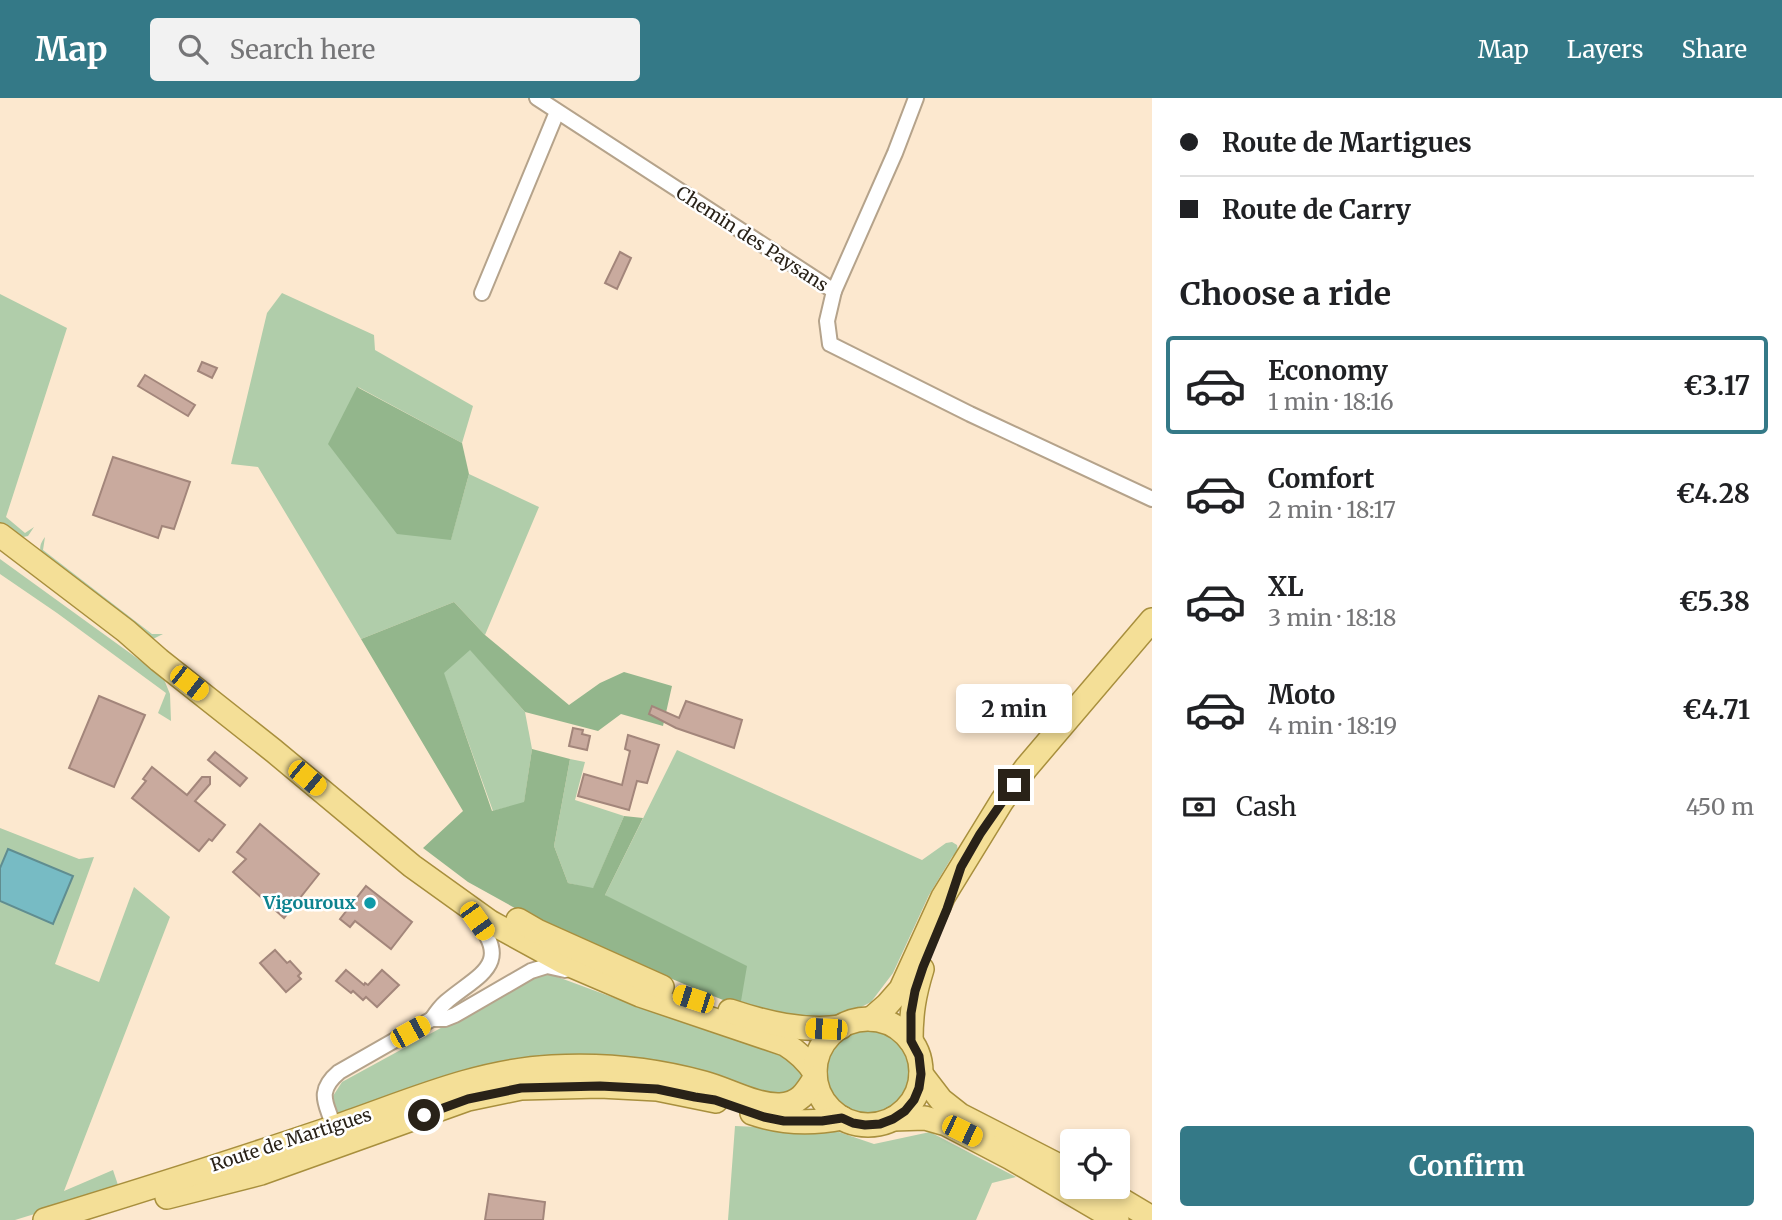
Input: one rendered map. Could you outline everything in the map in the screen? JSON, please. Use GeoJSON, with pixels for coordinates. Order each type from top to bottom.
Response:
{"type":"FeatureCollection","features":[{"type":"Feature","properties":{"kind":"main road"},"geometry":{"type":"LineString","coordinates":[[0,535],[126,631],[412,866],[490,922],[563,962],[613,984],[785,1044],[808,1061],[820,1094],[829,1108],[853,1123],[880,1124],[905,1111],[914,1100],[921,1074],[919,1056],[911,1041],[887,1022],[871,1019],[850,1022],[830,1035],[817,1059],[815,1075]]}},
{"type":"Feature","properties":{"kind":"main road"},"geometry":{"type":"LineString","coordinates":[[0,550],[159,660]]}},
{"type":"Feature","properties":{"kind":"main road"},"geometry":{"type":"LineString","coordinates":[[871,1019],[901,989],[943,897],[987,823],[1026,768],[1152,620]]}},
{"type":"Feature","properties":{"kind":"main road"},"geometry":{"type":"LineString","coordinates":[[307,778],[417,860],[481,900],[607,963],[670,991],[738,1013],[791,1027],[841,1027]]}},
{"type":"Feature","properties":{"kind":"main road"},"geometry":{"type":"LineString","coordinates":[[911,1041],[911,1013],[915,991],[961,867]]}},
{"type":"Feature","properties":{"kind":"main road","name":"Route de Martigues"},"geometry":{"type":"LineString","coordinates":[[45,1220],[334,1127],[422,1095],[473,1079],[528,1068],[617,1066],[662,1072],[780,1105],[798,1101],[807,1092],[815,1075]]}},
{"type":"Feature","properties":{"kind":"main road"},"geometry":{"type":"LineString","coordinates":[[921,1074],[941,1100],[960,1115],[1060,1166]]}},
{"type":"Feature","properties":{"kind":"main road","name":"Route de Martigues"},"geometry":{"type":"LineString","coordinates":[[80,1220],[261,1173],[468,1099],[521,1088],[600,1086],[657,1089],[715,1100],[784,1121],[842,1118]]}},
{"type":"Feature","properties":{"kind":"main road"},"geometry":{"type":"LineString","coordinates":[[893,1119],[925,1118],[946,1124],[1011,1158],[1117,1220]]}},
{"type":"Feature","properties":{"kind":"main road"},"geometry":{"type":"LineString","coordinates":[[1121,1199],[1152,1217]]}},
{"type":"Feature","properties":{"kind":"street","name":"Chemin des Paysans"},"geometry":{"type":"LineString","coordinates":[[537,98],[834,291],[827,321],[830,344],[970,414],[1152,499]]}},
{"type":"Feature","properties":{"kind":"street"},"geometry":{"type":"LineString","coordinates":[[834,291],[895,153],[916,98]]}},
{"type":"Feature","properties":{"kind":"street"},"geometry":{"type":"LineString","coordinates":[[482,293],[557,112]]}},
{"type":"Feature","properties":{"kind":"street"},"geometry":{"type":"LineString","coordinates":[[315,1154],[332,1136],[334,1127],[325,1101],[326,1088],[332,1079],[339,1072],[432,1019],[445,1002],[484,973],[489,965],[492,956],[491,943],[477,921],[454,897]]}},
{"type":"Feature","properties":{"kind":"street"},"geometry":{"type":"LineString","coordinates":[[432,1019],[445,1019],[455,1015],[540,967],[556,968],[613,984]]}},
{"type":"Feature","properties":{"kind":"green space"},"geometry":{"type":"Polygon","coordinates":[[[282,293],[374,335],[375,350],[473,406],[462,443],[358,387],[451,539],[469,474],[539,507],[485,635],[454,602],[361,639],[258,467],[231,464],[267,313],[282,293]]]}},
{"type":"Feature","properties":{"kind":"green space"},"geometry":{"type":"Polygon","coordinates":[[[0,294],[67,328],[6,517],[25,533],[34,527],[28,536],[19,538],[0,528],[0,294]]]}},
{"type":"Feature","properties":{"kind":"green space"},"geometry":{"type":"Polygon","coordinates":[[[357,387],[462,443],[469,474],[451,540],[397,534],[328,444],[357,387]]]}},
{"type":"Feature","properties":{"kind":"green space"},"geometry":{"type":"Polygon","coordinates":[[[45,537],[43,550],[152,634],[163,634],[153,639],[144,639],[43,558],[40,547],[45,537]]]}},
{"type":"Feature","properties":{"kind":"green space"},"geometry":{"type":"Polygon","coordinates":[[[0,559],[163,677],[170,694],[171,721],[158,713],[166,693],[0,574],[0,559]]]}},
{"type":"Feature","properties":{"kind":"green space"},"geometry":{"type":"Polygon","coordinates":[[[454,602],[485,635],[569,705],[600,683],[624,672],[672,686],[663,726],[621,714],[598,731],[525,712],[470,650],[444,673],[492,811],[524,802],[532,749],[570,759],[554,846],[568,883],[593,888],[624,816],[643,818],[605,895],[747,966],[740,1007],[558,932],[468,882],[423,848],[463,811],[361,639],[454,602]]]}},
{"type":"Feature","properties":{"kind":"green space"},"geometry":{"type":"Polygon","coordinates":[[[470,649],[525,712],[532,749],[524,803],[493,811],[443,672],[470,649]]]}},
{"type":"Feature","properties":{"kind":"green space"},"geometry":{"type":"Polygon","coordinates":[[[677,750],[922,860],[946,843],[957,845],[958,851],[929,895],[893,973],[871,1002],[840,1018],[797,1021],[740,1007],[605,895],[677,750]]]}},
{"type":"Feature","properties":{"kind":"green space"},"geometry":{"type":"Polygon","coordinates":[[[570,759],[585,762],[575,800],[624,816],[593,889],[568,883],[554,846],[570,759]]]}},
{"type":"Feature","properties":{"kind":"green space"},"geometry":{"type":"Polygon","coordinates":[[[0,828],[79,859],[94,857],[55,964],[99,982],[134,887],[170,917],[64,1191],[113,1170],[119,1188],[15,1220],[0,1220],[0,828]]]}},
{"type":"Feature","properties":{"kind":"green space"},"geometry":{"type":"Polygon","coordinates":[[[544,974],[783,1053],[792,1058],[798,1066],[803,1085],[778,1098],[711,1077],[339,1114],[336,1111],[333,1096],[342,1082],[544,974]]]}},
{"type":"Feature","properties":{"kind":"green space"},"geometry":{"type":"Polygon","coordinates":[[[870,1030],[887,1033],[901,1043],[911,1057],[914,1074],[911,1091],[901,1105],[887,1115],[870,1118],[853,1115],[839,1105],[829,1091],[826,1074],[829,1057],[839,1043],[853,1033],[870,1030]]]}},
{"type":"Feature","properties":{"kind":"green space"},"geometry":{"type":"Polygon","coordinates":[[[735,1126],[833,1130],[874,1144],[930,1132],[1016,1177],[992,1183],[976,1220],[728,1220],[735,1126]]]}},
{"type":"Feature","properties":{"kind":"water"},"geometry":{"type":"Polygon","coordinates":[[[8,849],[73,876],[53,924],[0,901],[0,868],[8,849]]]}},
{"type":"Feature","properties":{"kind":"building"},"geometry":{"type":"Polygon","coordinates":[[[620,252],[631,258],[617,289],[605,283],[620,252]]]}},
{"type":"Feature","properties":{"kind":"building"},"geometry":{"type":"Polygon","coordinates":[[[202,362],[217,368],[212,378],[198,371],[202,362]]]}},
{"type":"Feature","properties":{"kind":"building"},"geometry":{"type":"Polygon","coordinates":[[[145,375],[195,405],[188,416],[138,386],[145,375]]]}},
{"type":"Feature","properties":{"kind":"building"},"geometry":{"type":"Polygon","coordinates":[[[113,457],[190,482],[174,529],[162,526],[158,538],[93,515],[113,457]]]}},
{"type":"Feature","properties":{"kind":"building"},"geometry":{"type":"Polygon","coordinates":[[[99,696],[145,715],[114,787],[69,768],[99,696]]]}},
{"type":"Feature","properties":{"kind":"building"},"geometry":{"type":"Polygon","coordinates":[[[686,701],[742,720],[734,748],[676,728],[649,714],[652,706],[679,718],[686,701]]]}},
{"type":"Feature","properties":{"kind":"building"},"geometry":{"type":"Polygon","coordinates":[[[573,728],[583,730],[582,734],[590,736],[587,750],[569,746],[573,728]]]}},
{"type":"Feature","properties":{"kind":"building"},"geometry":{"type":"Polygon","coordinates":[[[628,735],[659,745],[647,783],[637,781],[629,810],[578,796],[584,774],[622,785],[630,751],[625,749],[628,735]]]}},
{"type":"Feature","properties":{"kind":"building"},"geometry":{"type":"Polygon","coordinates":[[[215,752],[247,778],[240,786],[208,760],[215,752]]]}},
{"type":"Feature","properties":{"kind":"building"},"geometry":{"type":"Polygon","coordinates":[[[152,767],[187,795],[202,777],[210,777],[210,784],[195,801],[225,825],[212,841],[209,839],[199,851],[132,798],[146,781],[143,779],[152,767]]]}},
{"type":"Feature","properties":{"kind":"building"},"geometry":{"type":"Polygon","coordinates":[[[260,824],[319,874],[284,918],[233,872],[246,859],[237,852],[260,824]]]}},
{"type":"Feature","properties":{"kind":"building","name":"Vigouroux"},"geometry":{"type":"Polygon","coordinates":[[[366,886],[412,922],[391,949],[355,921],[350,927],[340,919],[366,886]]]}},
{"type":"Feature","properties":{"kind":"building"},"geometry":{"type":"Polygon","coordinates":[[[275,950],[301,973],[298,976],[301,979],[286,992],[260,963],[275,950]]]}},
{"type":"Feature","properties":{"kind":"building"},"geometry":{"type":"Polygon","coordinates":[[[346,970],[364,985],[368,985],[382,970],[399,985],[377,1007],[366,997],[363,1000],[336,981],[346,970]]]}},
{"type":"Feature","properties":{"kind":"building"},"geometry":{"type":"Polygon","coordinates":[[[489,1194],[545,1202],[543,1220],[485,1220],[489,1194]]]}},
{"type":"Feature","properties":{"kind":"place","name":"Vigouroux"},"geometry":{"type":"Point","coordinates":[370,903]}},
{"type":"Feature","properties":{"kind":"route"},"geometry":{"type":"LineString","coordinates":[[424,1115],[468,1099],[521,1088],[600,1086],[657,1089],[715,1100],[784,1121],[842,1118],[865,1125],[880,1124],[893,1119],[905,1111],[919,1088],[921,1074],[919,1056],[911,1041],[911,1013],[923,967],[961,867],[1014,785]]}}]}
